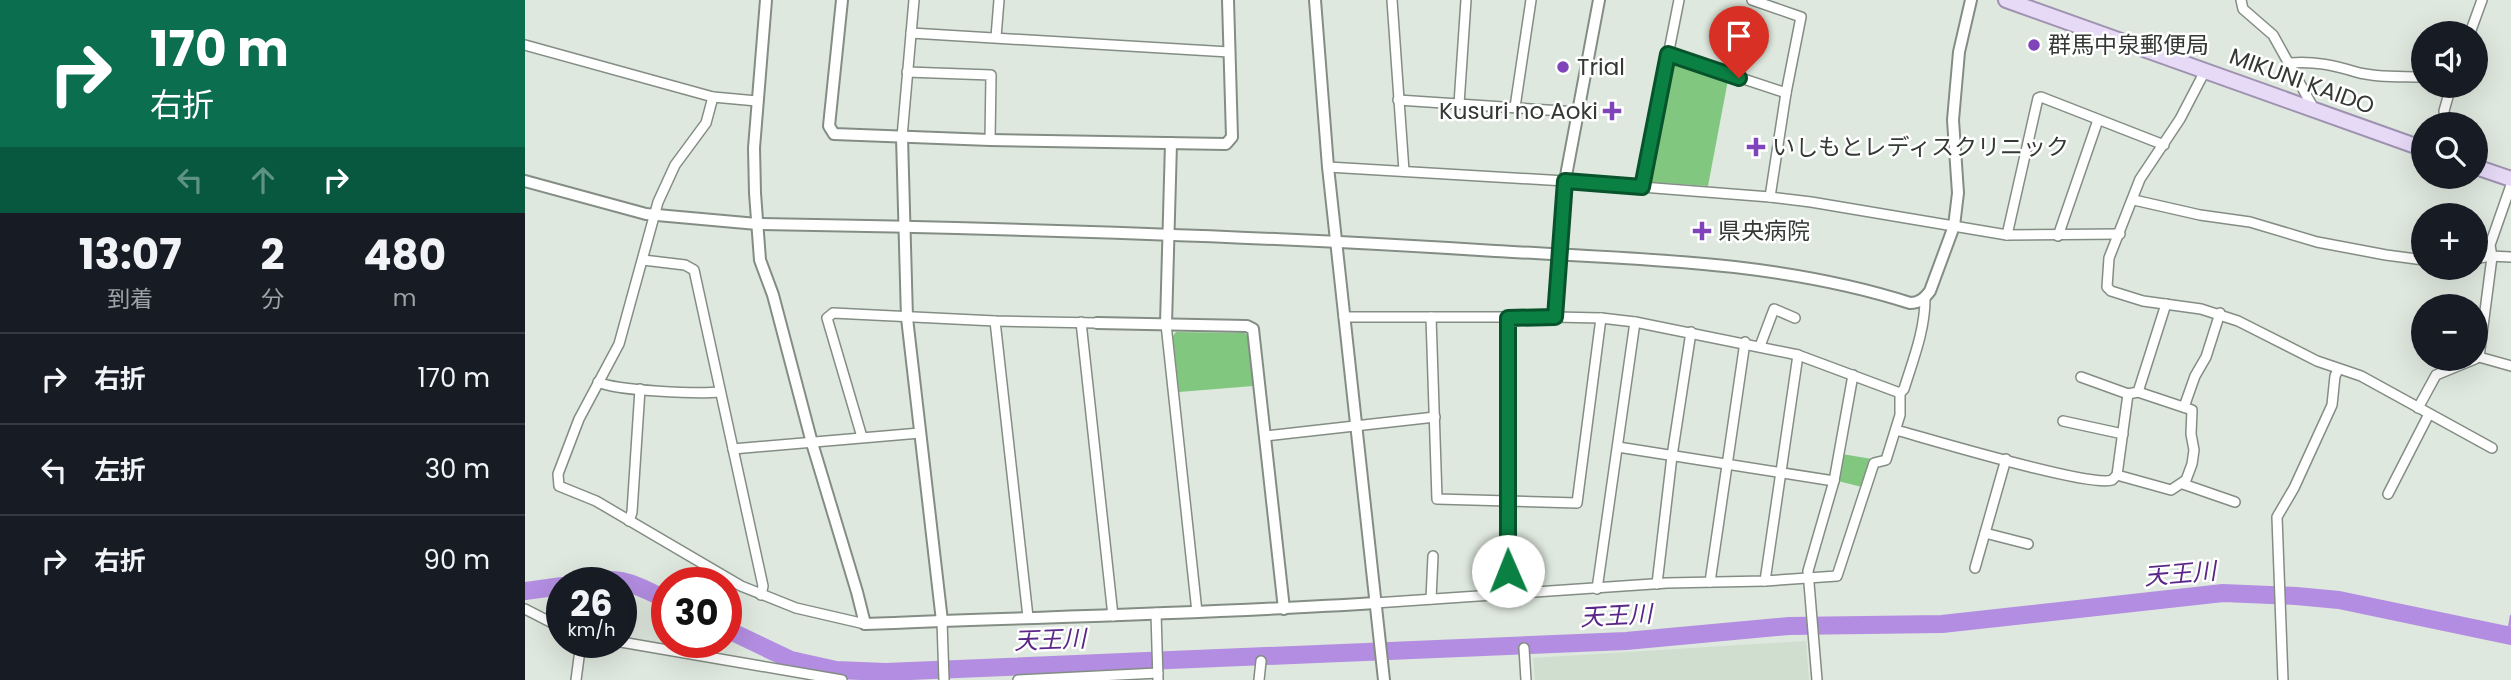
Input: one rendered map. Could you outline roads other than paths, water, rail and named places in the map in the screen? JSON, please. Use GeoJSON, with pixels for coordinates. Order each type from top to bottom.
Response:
{"type":"FeatureCollection","features":[{"type":"Feature","properties":{"kind":"main road","name":"MIKUNI KAIDO"},"geometry":{"type":"LineString","coordinates":[[2006,0],[2411,144]]}},
{"type":"Feature","properties":{"kind":"main road"},"geometry":{"type":"LineString","coordinates":[[2488,171],[2511,179]]}},
{"type":"Feature","properties":{"kind":"street"},"geometry":{"type":"LineString","coordinates":[[766,0],[754,158],[761,260],[865,624]]}},
{"type":"Feature","properties":{"kind":"street"},"geometry":{"type":"LineString","coordinates":[[842,0],[829,126],[834,134],[902,138],[1226,144],[1232,137],[1228,0]]}},
{"type":"Feature","properties":{"kind":"street"},"geometry":{"type":"LineString","coordinates":[[914,0],[902,138],[907,318],[942,621],[944,679]]}},
{"type":"Feature","properties":{"kind":"street"},"geometry":{"type":"LineString","coordinates":[[996,37],[999,0]]}},
{"type":"Feature","properties":{"kind":"street"},"geometry":{"type":"LineString","coordinates":[[1315,0],[1328,167],[1384,680]]}},
{"type":"Feature","properties":{"kind":"street"},"geometry":{"type":"LineString","coordinates":[[1392,0],[1403,171]]}},
{"type":"Feature","properties":{"kind":"street"},"geometry":{"type":"LineString","coordinates":[[1459,104],[1466,0]]}},
{"type":"Feature","properties":{"kind":"street"},"geometry":{"type":"LineString","coordinates":[[1515,107],[1531,0]]}},
{"type":"Feature","properties":{"kind":"street"},"geometry":{"type":"LineString","coordinates":[[1555,317],[1565,181],[1599,0]]}},
{"type":"Feature","properties":{"kind":"street"},"geometry":{"type":"LineString","coordinates":[[1642,187],[1679,0]]}},
{"type":"Feature","properties":{"kind":"street"},"geometry":{"type":"LineString","coordinates":[[1752,0],[1801,17],[1770,197]]}},
{"type":"Feature","properties":{"kind":"street"},"geometry":{"type":"LineString","coordinates":[[713,97],[709,118],[672,170],[654,215],[619,344],[579,419],[557,483],[563,488],[586,495],[733,582],[761,595],[796,608],[865,624],[1284,609],[1657,584],[1837,576],[1874,463],[1886,460],[1901,409],[1900,393],[1904,389],[1919,340],[1925,314],[1925,299],[1954,226],[1958,193],[1954,120],[1957,69],[1971,0]]}},
{"type":"Feature","properties":{"kind":"street"},"geometry":{"type":"LineString","coordinates":[[2241,0],[2243,9],[2273,35],[2313,109]]}},
{"type":"Feature","properties":{"kind":"street"},"geometry":{"type":"LineString","coordinates":[[2474,21],[2482,0]]}},
{"type":"Feature","properties":{"kind":"street"},"geometry":{"type":"LineString","coordinates":[[911,33],[1229,52]]}},
{"type":"Feature","properties":{"kind":"street"},"geometry":{"type":"LineString","coordinates":[[525,45],[713,97],[757,101]]}},
{"type":"Feature","properties":{"kind":"street"},"geometry":{"type":"LineString","coordinates":[[1668,54],[1786,93]]}},
{"type":"Feature","properties":{"kind":"street"},"geometry":{"type":"LineString","coordinates":[[2290,64],[2312,62],[2346,67],[2357,72],[2411,76]]}},
{"type":"Feature","properties":{"kind":"street"},"geometry":{"type":"LineString","coordinates":[[2205,71],[2164,145],[2140,179],[2134,200],[2109,257],[2107,287],[2111,291],[2143,301],[2220,313],[2339,370],[2361,376],[2492,448]]}},
{"type":"Feature","properties":{"kind":"street"},"geometry":{"type":"LineString","coordinates":[[907,72],[991,75],[990,140]]}},
{"type":"Feature","properties":{"kind":"street"},"geometry":{"type":"LineString","coordinates":[[2007,235],[2038,98],[2164,145]]}},
{"type":"Feature","properties":{"kind":"street"},"geometry":{"type":"LineString","coordinates":[[1398,100],[1577,112]]}},
{"type":"Feature","properties":{"kind":"street"},"geometry":{"type":"LineString","coordinates":[[2057,236],[2098,120]]}},
{"type":"Feature","properties":{"kind":"street"},"geometry":{"type":"LineString","coordinates":[[1171,143],[1166,324],[1197,612]]}},
{"type":"Feature","properties":{"kind":"street"},"geometry":{"type":"LineString","coordinates":[[1328,167],[1770,197],[2007,235],[2120,234]]}},
{"type":"Feature","properties":{"kind":"street"},"geometry":{"type":"LineString","coordinates":[[525,181],[654,215],[757,224],[1338,240],[1751,268],[1816,278],[1910,303],[1925,299]]}},
{"type":"Feature","properties":{"kind":"street"},"geometry":{"type":"LineString","coordinates":[[2487,294],[2492,257],[2490,245],[2511,185]]}},
{"type":"Feature","properties":{"kind":"street"},"geometry":{"type":"LineString","coordinates":[[2134,200],[2200,215],[2250,222],[2317,242],[2411,259]]}},
{"type":"Feature","properties":{"kind":"street"},"geometry":{"type":"LineString","coordinates":[[2488,258],[2511,257]]}},
{"type":"Feature","properties":{"kind":"street"},"geometry":{"type":"LineString","coordinates":[[643,260],[685,265],[694,270],[763,586],[761,595]]}},
{"type":"Feature","properties":{"kind":"street"},"geometry":{"type":"LineString","coordinates":[[1896,430],[2049,471],[2108,482],[2117,475],[2133,393],[2166,304]]}},
{"type":"Feature","properties":{"kind":"street"},"geometry":{"type":"LineString","coordinates":[[1760,346],[1774,309],[1795,317]]}},
{"type":"Feature","properties":{"kind":"street"},"geometry":{"type":"LineString","coordinates":[[862,437],[827,318],[833,313],[995,321],[1247,326],[1253,329],[1284,609]]}},
{"type":"Feature","properties":{"kind":"street"},"geometry":{"type":"LineString","coordinates":[[2184,407],[2195,376],[2206,357],[2220,313]]}},
{"type":"Feature","properties":{"kind":"street"},"geometry":{"type":"LineString","coordinates":[[1344,317],[1555,317],[1635,322],[1745,342],[1798,355],[1900,393]]}},
{"type":"Feature","properties":{"kind":"street"},"geometry":{"type":"LineString","coordinates":[[1431,317],[1437,499],[1577,503],[1601,318]]}},
{"type":"Feature","properties":{"kind":"street"},"geometry":{"type":"LineString","coordinates":[[1508,318],[1509,595]]}},
{"type":"Feature","properties":{"kind":"street"},"geometry":{"type":"LineString","coordinates":[[995,321],[1028,617]]}},
{"type":"Feature","properties":{"kind":"street"},"geometry":{"type":"LineString","coordinates":[[1081,322],[1113,616]]}},
{"type":"Feature","properties":{"kind":"street"},"geometry":{"type":"LineString","coordinates":[[1597,589],[1635,322]]}},
{"type":"Feature","properties":{"kind":"street"},"geometry":{"type":"LineString","coordinates":[[1657,584],[1672,456],[1691,332]]}},
{"type":"Feature","properties":{"kind":"street"},"geometry":{"type":"LineString","coordinates":[[1710,582],[1745,342]]}},
{"type":"Feature","properties":{"kind":"street"},"geometry":{"type":"LineString","coordinates":[[1765,581],[1798,355]]}},
{"type":"Feature","properties":{"kind":"street"},"geometry":{"type":"LineString","coordinates":[[2488,361],[2511,366]]}},
{"type":"Feature","properties":{"kind":"street"},"geometry":{"type":"LineString","coordinates":[[2283,680],[2277,517],[2294,488],[2333,405],[2335,376],[2339,370]]}},
{"type":"Feature","properties":{"kind":"street"},"geometry":{"type":"LineString","coordinates":[[2418,408],[2436,375],[2446,371]]}},
{"type":"Feature","properties":{"kind":"street"},"geometry":{"type":"LineString","coordinates":[[1817,680],[1808,571],[1835,481],[1853,375]]}},
{"type":"Feature","properties":{"kind":"street"},"geometry":{"type":"LineString","coordinates":[[2081,377],[2192,410],[2191,434],[2194,450],[2192,464],[2183,484],[2171,490],[2117,475]]}},
{"type":"Feature","properties":{"kind":"street"},"geometry":{"type":"LineString","coordinates":[[598,382],[607,386],[640,389],[720,392]]}},
{"type":"Feature","properties":{"kind":"street"},"geometry":{"type":"LineString","coordinates":[[629,521],[632,512],[640,389]]}},
{"type":"Feature","properties":{"kind":"street"},"geometry":{"type":"LineString","coordinates":[[2388,494],[2429,414]]}},
{"type":"Feature","properties":{"kind":"street"},"geometry":{"type":"LineString","coordinates":[[1265,436],[1435,417]]}},
{"type":"Feature","properties":{"kind":"street"},"geometry":{"type":"LineString","coordinates":[[2063,421],[2123,434]]}},
{"type":"Feature","properties":{"kind":"street"},"geometry":{"type":"LineString","coordinates":[[733,449],[920,433]]}},
{"type":"Feature","properties":{"kind":"street"},"geometry":{"type":"LineString","coordinates":[[1618,447],[1835,481]]}},
{"type":"Feature","properties":{"kind":"street"},"geometry":{"type":"LineString","coordinates":[[1975,568],[2006,459]]}},
{"type":"Feature","properties":{"kind":"street"},"geometry":{"type":"LineString","coordinates":[[2183,484],[2235,502]]}},
{"type":"Feature","properties":{"kind":"street"},"geometry":{"type":"LineString","coordinates":[[1985,533],[2028,544]]}},
{"type":"Feature","properties":{"kind":"street"},"geometry":{"type":"LineString","coordinates":[[1431,599],[1433,556]]}},
{"type":"Feature","properties":{"kind":"street"},"geometry":{"type":"LineString","coordinates":[[525,609],[546,620]]}},
{"type":"Feature","properties":{"kind":"street"},"geometry":{"type":"LineString","coordinates":[[1019,680],[1158,673],[1156,613]]}},
{"type":"Feature","properties":{"kind":"street"},"geometry":{"type":"LineString","coordinates":[[637,645],[842,680]]}},
{"type":"Feature","properties":{"kind":"street"},"geometry":{"type":"LineString","coordinates":[[1524,648],[1526,680]]}},
{"type":"Feature","properties":{"kind":"street"},"geometry":{"type":"LineString","coordinates":[[576,680],[579,658]]}},
{"type":"Feature","properties":{"kind":"street"},"geometry":{"type":"LineString","coordinates":[[1259,680],[1261,661]]}},
{"type":"Feature","properties":{"kind":"waterway","name":"天王川"},"geometry":{"type":"LineString","coordinates":[[637,587],[651,593]]}},
{"type":"Feature","properties":{"kind":"waterway","name":"天王川"},"geometry":{"type":"LineString","coordinates":[[525,591],[546,588]]}},
{"type":"Feature","properties":{"kind":"waterway","name":"天王川"},"geometry":{"type":"LineString","coordinates":[[742,637],[791,660],[836,670],[886,672],[1626,641],[1789,626],[1942,624],[2223,593],[2339,600],[2511,636]]}},
{"type":"Feature","properties":{"kind":"waterway"},"geometry":{"type":"LineString","coordinates":[[2508,635],[2511,616]]}},
{"type":"Feature","properties":{"kind":"place","name":"群馬中泉郵便局"},"geometry":{"type":"Point","coordinates":[2034,45]}},
{"type":"Feature","properties":{"kind":"place","name":"Trial"},"geometry":{"type":"Point","coordinates":[1563,67]}},
{"type":"Feature","properties":{"kind":"place","name":"Kusuri no Aoki"},"geometry":{"type":"Point","coordinates":[1612,111]}},
{"type":"Feature","properties":{"kind":"place","name":"いしもとレディスクリニック"},"geometry":{"type":"Point","coordinates":[1756,147]}},
{"type":"Feature","properties":{"kind":"place","name":"県央病院"},"geometry":{"type":"Point","coordinates":[1702,231]}}]}
